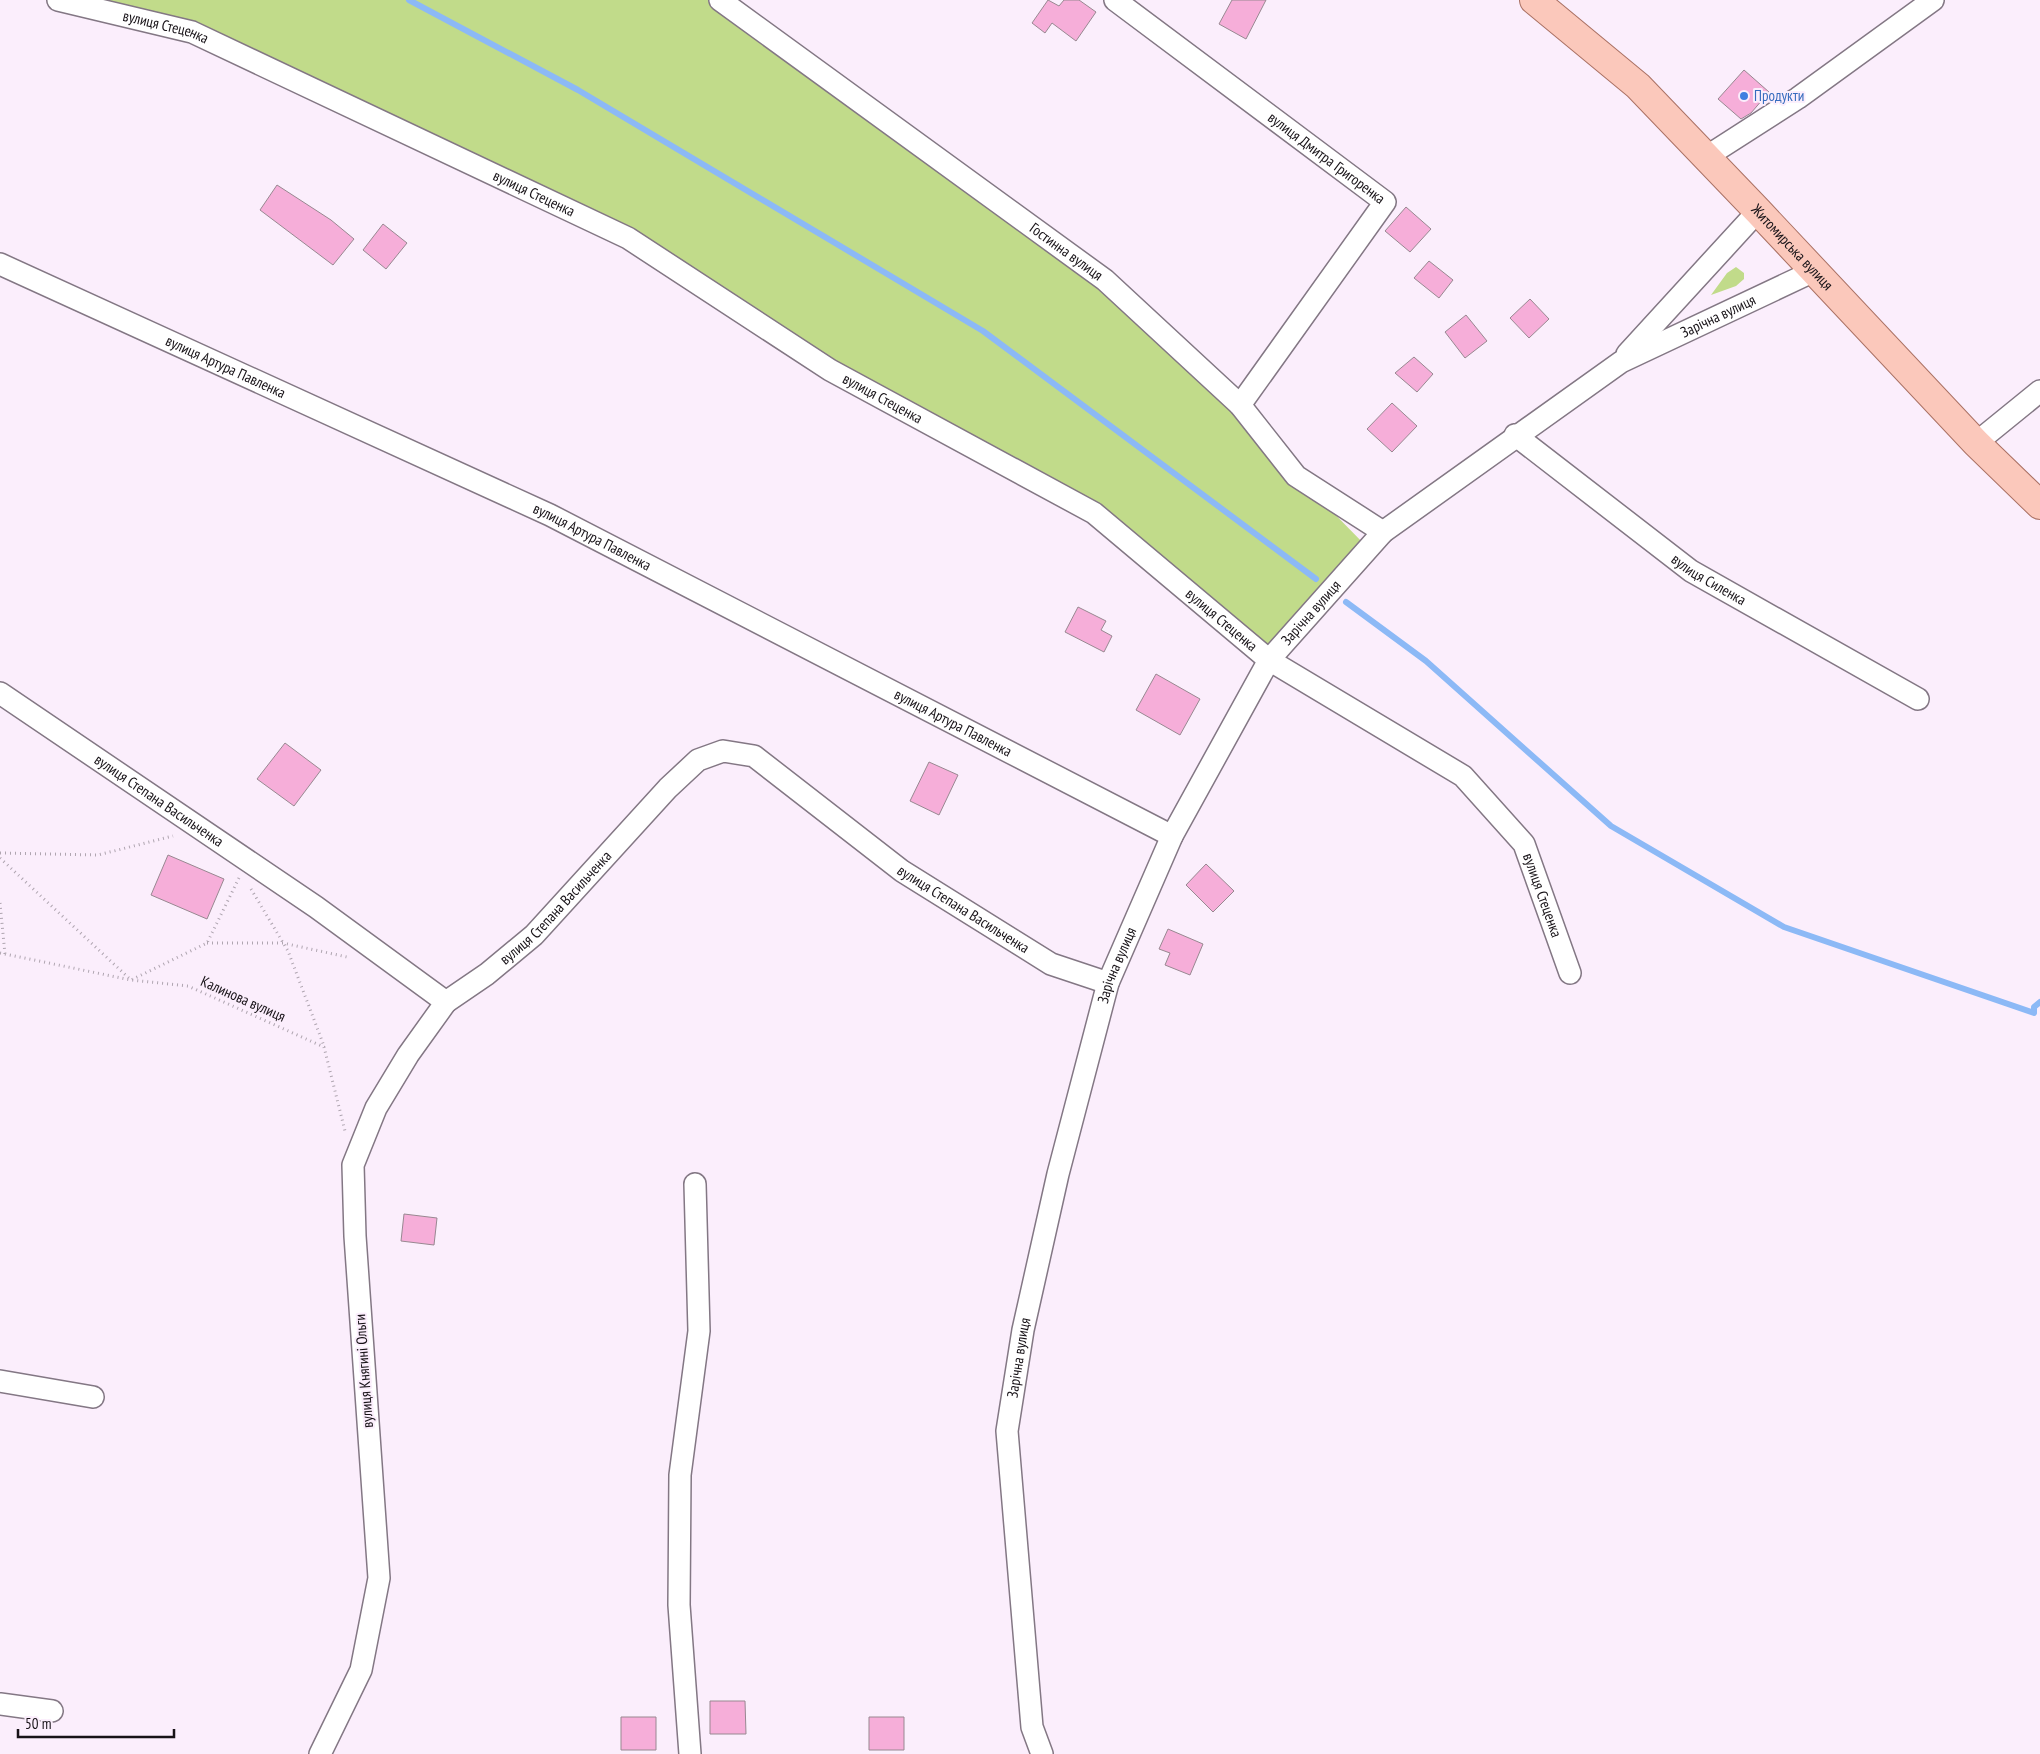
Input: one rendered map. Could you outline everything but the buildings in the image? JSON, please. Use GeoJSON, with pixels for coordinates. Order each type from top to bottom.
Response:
{"type":"FeatureCollection","features":[{"type":"Feature","properties":{"kind":"main road","name":"Житомирська вулиця"},"geometry":{"type":"LineString","coordinates":[[1534,0],[1638,86],[1976,443],[2040,505]]}},
{"type":"Feature","properties":{"kind":"street","name":"вулиця Стеценка"},"geometry":{"type":"LineString","coordinates":[[58,0],[192,32],[628,238],[830,370],[1094,513],[1268,660],[1463,776],[1524,844],[1570,972]]}},
{"type":"Feature","properties":{"kind":"street","name":"Гостинна вулиця"},"geometry":{"type":"LineString","coordinates":[[720,0],[1105,280],[1240,405],[1296,476],[1383,532]]}},
{"type":"Feature","properties":{"kind":"street","name":"вулиця Дмитра Григоренка"},"geometry":{"type":"LineString","coordinates":[[1115,0],[1385,202],[1240,405]]}},
{"type":"Feature","properties":{"kind":"street"},"geometry":{"type":"LineString","coordinates":[[1706,157],[1798,98],[1933,0]]}},
{"type":"Feature","properties":{"kind":"street","name":"Зарічна вулиця"},"geometry":{"type":"LineString","coordinates":[[1620,362],[1758,211]]}},
{"type":"Feature","properties":{"kind":"street","name":"вулиця Артура Павленка"},"geometry":{"type":"LineString","coordinates":[[0,264],[550,516],[1172,836]]}},
{"type":"Feature","properties":{"kind":"street","name":"Зарічна вулиця"},"geometry":{"type":"LineString","coordinates":[[1042,1754],[1032,1727],[1007,1431],[1023,1330],[1058,1174],[1108,983],[1172,836],[1268,660],[1383,532],[1620,362],[1814,271]]}},
{"type":"Feature","properties":{"kind":"street"},"geometry":{"type":"LineString","coordinates":[[1976,443],[2040,391]]}},
{"type":"Feature","properties":{"kind":"street","name":"вулиця Силенка"},"geometry":{"type":"LineString","coordinates":[[1515,436],[1691,570],[1918,699]]}},
{"type":"Feature","properties":{"kind":"street","name":"вулиця Степана Васильченка"},"geometry":{"type":"LineString","coordinates":[[0,693],[316,907],[446,1002],[487,974],[534,935],[668,788],[698,760],[723,751],[754,756],[902,871],[1051,964],[1108,983]]}},
{"type":"Feature","properties":{"kind":"street","name":"вулиця Княгині Ольги"},"geometry":{"type":"LineString","coordinates":[[320,1754],[361,1670],[379,1578],[355,1236],[353,1165],[376,1108],[408,1055],[446,1002]]}},
{"type":"Feature","properties":{"kind":"street"},"geometry":{"type":"LineString","coordinates":[[690,1754],[679,1586],[680,1475],[699,1331],[695,1184]]}},
{"type":"Feature","properties":{"kind":"street"},"geometry":{"type":"LineString","coordinates":[[0,1381],[93,1397]]}},
{"type":"Feature","properties":{"kind":"street"},"geometry":{"type":"LineString","coordinates":[[0,1704],[52,1712]]}},
{"type":"Feature","properties":{"kind":"path"},"geometry":{"type":"LineString","coordinates":[[0,853],[98,855],[201,829]]}},
{"type":"Feature","properties":{"kind":"path"},"geometry":{"type":"LineString","coordinates":[[0,858],[131,980],[207,943],[283,943],[351,958]]}},
{"type":"Feature","properties":{"kind":"path"},"geometry":{"type":"LineString","coordinates":[[207,943],[241,873],[283,943],[324,1047],[353,1165]]}},
{"type":"Feature","properties":{"kind":"path"},"geometry":{"type":"LineString","coordinates":[[0,903],[5,954]]}},
{"type":"Feature","properties":{"kind":"path","name":"Калинова вулиця"},"geometry":{"type":"LineString","coordinates":[[0,953],[131,980],[188,986],[324,1047]]}},
{"type":"Feature","properties":{"kind":"green space"},"geometry":{"type":"Polygon","coordinates":[[[58,0],[710,0],[975,186],[1105,280],[1368,548],[1269,660],[1094,513],[830,370],[628,238],[192,32],[58,0]]]}},
{"type":"Feature","properties":{"kind":"green space"},"geometry":{"type":"Polygon","coordinates":[[[1736,267],[1744,273],[1744,279],[1736,286],[1711,295],[1727,273],[1736,267]]]}},
{"type":"Feature","properties":{"kind":"waterway"},"geometry":{"type":"LineString","coordinates":[[409,0],[578,90],[983,331],[1316,579]]}},
{"type":"Feature","properties":{"kind":"waterway"},"geometry":{"type":"LineString","coordinates":[[1346,602],[1426,661],[1611,826],[1784,927],[2034,1013],[2034,1007],[2040,1002]]}},
{"type":"Feature","properties":{"kind":"place","name":"Продукти"},"geometry":{"type":"Point","coordinates":[1744,96]}}]}
